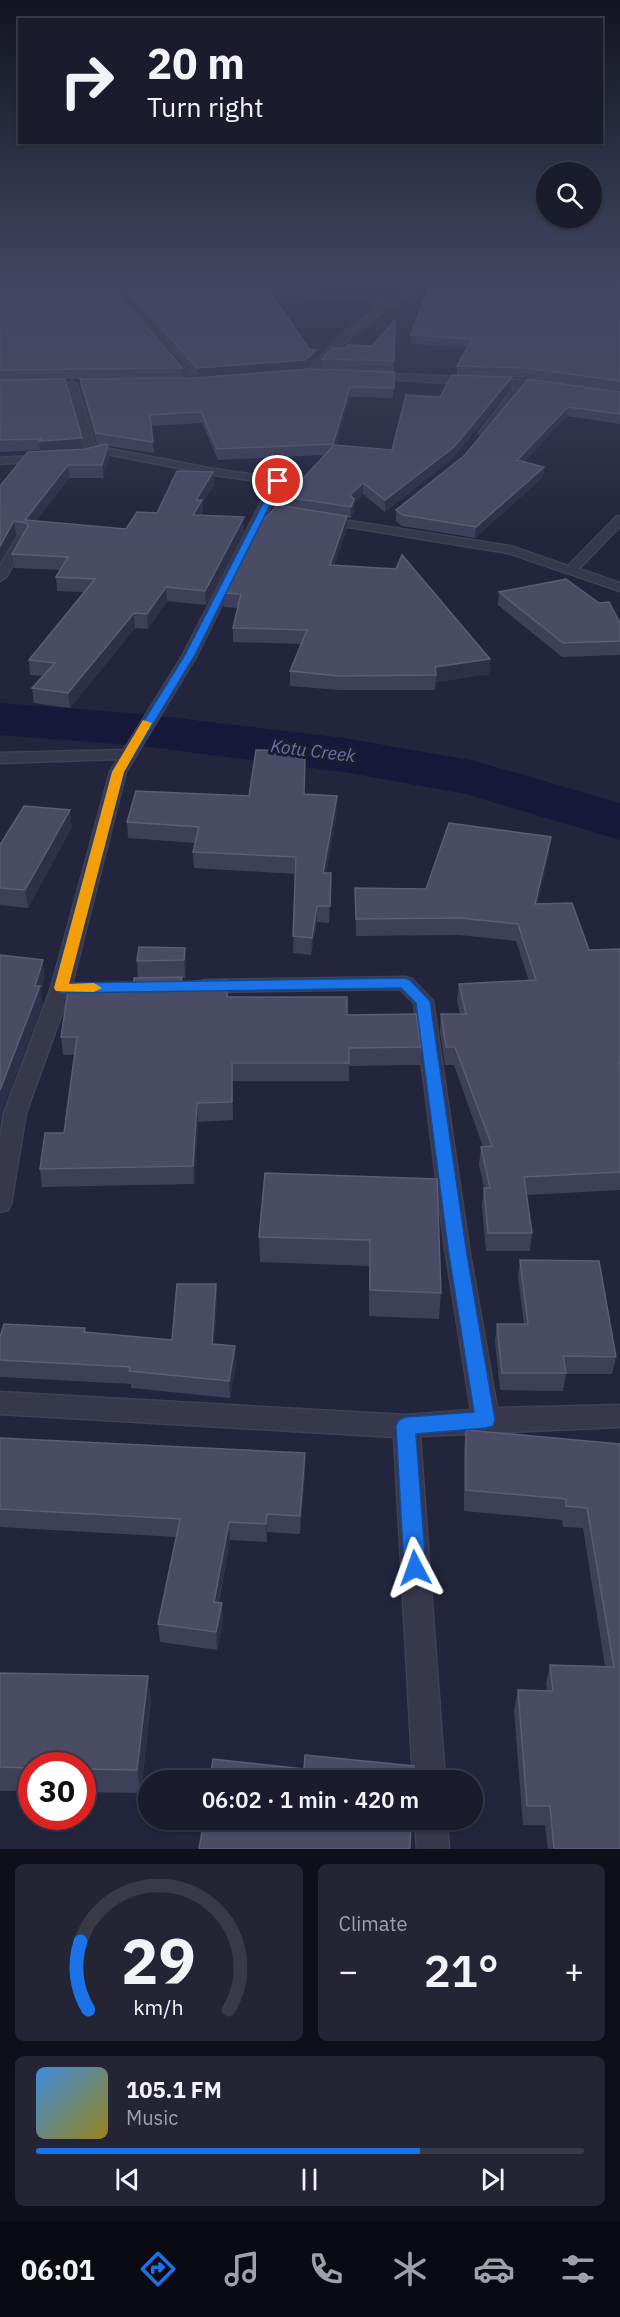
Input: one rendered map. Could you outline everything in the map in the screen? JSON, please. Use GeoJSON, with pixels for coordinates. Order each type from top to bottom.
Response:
{"type":"FeatureCollection","features":[{"type":"Feature","properties":{"kind":"street"},"geometry":{"type":"LineString","coordinates":[[179,363],[194,383]]}},
{"type":"Feature","properties":{"kind":"street"},"geometry":{"type":"LineString","coordinates":[[309,374],[320,363]]}},
{"type":"Feature","properties":{"kind":"street"},"geometry":{"type":"LineString","coordinates":[[286,376],[320,374]]}},
{"type":"Feature","properties":{"kind":"street"},"geometry":{"type":"LineString","coordinates":[[363,376],[524,383],[556,387]]}},
{"type":"Feature","properties":{"kind":"street"},"geometry":{"type":"LineString","coordinates":[[183,383],[205,382]]}},
{"type":"Feature","properties":{"kind":"street"},"geometry":{"type":"LineString","coordinates":[[474,446],[495,421],[511,395],[524,383]]}},
{"type":"Feature","properties":{"kind":"street"},"geometry":{"type":"LineString","coordinates":[[0,1204],[15,1113],[61,988],[118,772],[190,655],[268,511],[278,481],[214,472],[90,448],[71,384]]}},
{"type":"Feature","properties":{"kind":"street"},"geometry":{"type":"LineString","coordinates":[[76,457],[105,451]]}},
{"type":"Feature","properties":{"kind":"street"},"geometry":{"type":"LineString","coordinates":[[0,461],[54,458]]}},
{"type":"Feature","properties":{"kind":"street"},"geometry":{"type":"LineString","coordinates":[[376,528],[392,516]]}},
{"type":"Feature","properties":{"kind":"street"},"geometry":{"type":"LineString","coordinates":[[308,518],[510,550],[620,587]]}},
{"type":"Feature","properties":{"kind":"street"},"geometry":{"type":"LineString","coordinates":[[571,570],[620,519]]}},
{"type":"Feature","properties":{"kind":"street"},"geometry":{"type":"LineString","coordinates":[[0,577],[22,538]]}},
{"type":"Feature","properties":{"kind":"street"},"geometry":{"type":"LineString","coordinates":[[0,758],[129,754]]}},
{"type":"Feature","properties":{"kind":"street"},"geometry":{"type":"LineString","coordinates":[[192,986],[405,983],[423,1001],[457,1248],[486,1420]]}},
{"type":"Feature","properties":{"kind":"street"},"geometry":{"type":"LineString","coordinates":[[61,988],[85,988]]}},
{"type":"Feature","properties":{"kind":"street"},"geometry":{"type":"LineString","coordinates":[[0,1403],[406,1426],[486,1420],[620,1416]]}},
{"type":"Feature","properties":{"kind":"street"},"geometry":{"type":"LineString","coordinates":[[406,1426],[428,1770]]}},
{"type":"Feature","properties":{"kind":"street"},"geometry":{"type":"LineString","coordinates":[[432,1830],[433,1849]]}},
{"type":"Feature","properties":{"kind":"building"},"geometry":{"type":"Polygon","coordinates":[[[0,363],[178,363],[182,368],[0,370],[0,363]]]}},
{"type":"Feature","properties":{"kind":"building"},"geometry":{"type":"Polygon","coordinates":[[[193,363],[261,363],[197,368],[193,363]]]}},
{"type":"Feature","properties":{"kind":"building"},"geometry":{"type":"Polygon","coordinates":[[[459,363],[620,363],[620,381],[525,368],[457,366],[459,363]]]}},
{"type":"Feature","properties":{"kind":"building"},"geometry":{"type":"Polygon","coordinates":[[[309,369],[394,372],[394,388],[350,387],[333,444],[217,449],[201,412],[150,415],[153,442],[96,433],[80,379],[194,378],[309,369]]]}},
{"type":"Feature","properties":{"kind":"building"},"geometry":{"type":"Polygon","coordinates":[[[452,375],[512,377],[454,447],[385,500],[363,483],[350,495],[354,499],[351,507],[286,497],[334,445],[392,450],[406,395],[440,397],[452,375]]]}},
{"type":"Feature","properties":{"kind":"building"},"geometry":{"type":"Polygon","coordinates":[[[65,379],[82,438],[39,441],[41,439],[0,440],[0,380],[65,379]]]}},
{"type":"Feature","properties":{"kind":"building"},"geometry":{"type":"Polygon","coordinates":[[[528,379],[620,392],[620,414],[568,407],[517,460],[544,467],[476,527],[403,515],[396,510],[465,455],[528,379]]]}},
{"type":"Feature","properties":{"kind":"building"},"geometry":{"type":"Polygon","coordinates":[[[108,445],[102,465],[68,465],[25,520],[126,529],[137,512],[157,513],[177,471],[213,472],[196,500],[202,500],[193,515],[244,517],[205,591],[166,587],[147,614],[134,613],[68,693],[32,688],[55,663],[29,660],[95,579],[56,577],[68,557],[12,554],[28,526],[27,523],[14,521],[0,546],[0,486],[28,452],[86,449],[108,445]]]}},
{"type":"Feature","properties":{"kind":"building"},"geometry":{"type":"Polygon","coordinates":[[[277,505],[347,516],[330,565],[396,569],[402,555],[490,659],[435,667],[436,675],[339,676],[290,671],[307,630],[233,628],[241,594],[223,593],[261,519],[265,519],[277,505]]]}},
{"type":"Feature","properties":{"kind":"building"},"geometry":{"type":"Polygon","coordinates":[[[566,579],[599,603],[609,602],[620,623],[620,641],[563,643],[499,592],[566,579]]]}},
{"type":"Feature","properties":{"kind":"building"},"geometry":{"type":"Polygon","coordinates":[[[256,750],[297,751],[296,758],[305,759],[304,794],[337,796],[323,873],[331,873],[330,906],[317,906],[312,938],[293,936],[296,857],[193,852],[199,827],[127,822],[136,791],[249,796],[256,750]]]}},
{"type":"Feature","properties":{"kind":"building"},"geometry":{"type":"Polygon","coordinates":[[[24,806],[70,810],[25,890],[0,888],[0,845],[24,806]]]}},
{"type":"Feature","properties":{"kind":"building"},"geometry":{"type":"Polygon","coordinates":[[[449,823],[551,837],[535,904],[572,903],[589,950],[620,949],[620,1172],[524,1177],[532,1233],[488,1233],[484,1188],[490,1188],[481,1147],[492,1146],[455,1047],[446,1047],[441,1014],[466,1014],[459,984],[536,980],[518,924],[460,918],[356,919],[355,888],[426,889],[449,823]]]}},
{"type":"Feature","properties":{"kind":"building"},"geometry":{"type":"Polygon","coordinates":[[[139,947],[185,948],[184,960],[137,961],[139,947]]]}},
{"type":"Feature","properties":{"kind":"building"},"geometry":{"type":"Polygon","coordinates":[[[0,955],[43,960],[35,986],[40,986],[0,1090],[0,955]]]}},
{"type":"Feature","properties":{"kind":"building"},"geometry":{"type":"Polygon","coordinates":[[[182,977],[181,982],[227,980],[227,997],[347,997],[347,1015],[416,1014],[421,1047],[349,1048],[349,1063],[232,1063],[232,1102],[197,1103],[193,1166],[40,1169],[45,1133],[64,1133],[77,1037],[61,1037],[69,985],[134,983],[134,978],[182,977]]]}},
{"type":"Feature","properties":{"kind":"building"},"geometry":{"type":"Polygon","coordinates":[[[265,1173],[437,1179],[441,1293],[370,1290],[370,1240],[259,1237],[265,1173]]]}},
{"type":"Feature","properties":{"kind":"building"},"geometry":{"type":"Polygon","coordinates":[[[520,1260],[599,1261],[616,1357],[563,1356],[566,1373],[502,1373],[497,1324],[528,1324],[520,1260]]]}},
{"type":"Feature","properties":{"kind":"building"},"geometry":{"type":"Polygon","coordinates":[[[177,1284],[216,1284],[212,1344],[235,1346],[229,1381],[129,1371],[130,1367],[0,1360],[0,1337],[4,1324],[85,1328],[84,1332],[172,1340],[177,1284]]]}},
{"type":"Feature","properties":{"kind":"building"},"geometry":{"type":"Polygon","coordinates":[[[466,1430],[620,1444],[620,1849],[554,1849],[550,1806],[527,1806],[518,1690],[553,1691],[550,1665],[614,1667],[587,1508],[566,1506],[566,1499],[466,1490],[466,1430]]]}},
{"type":"Feature","properties":{"kind":"building"},"geometry":{"type":"Polygon","coordinates":[[[0,1438],[305,1453],[300,1516],[267,1514],[266,1524],[229,1522],[214,1602],[222,1603],[216,1632],[158,1624],[180,1519],[0,1509],[0,1438]]]}},
{"type":"Feature","properties":{"kind":"building"},"geometry":{"type":"Polygon","coordinates":[[[0,1673],[148,1676],[137,1770],[96,1769],[96,1752],[18,1752],[18,1768],[0,1767],[0,1673]]]}},
{"type":"Feature","properties":{"kind":"building"},"geometry":{"type":"Polygon","coordinates":[[[305,1755],[414,1766],[414,1770],[211,1770],[213,1759],[304,1769],[305,1755]]]}},
{"type":"Feature","properties":{"kind":"building"},"geometry":{"type":"Polygon","coordinates":[[[202,1830],[411,1830],[410,1849],[199,1849],[202,1830]]]}},
{"type":"Feature","properties":{"kind":"waterway","name":"Kotu Creek"},"geometry":{"type":"LineString","coordinates":[[0,719],[26,723],[142,730],[344,755],[475,778],[620,822]]}},
{"type":"Feature","properties":{"kind":"slow traffic"},"geometry":{"type":"LineString","coordinates":[[94,988],[61,988],[118,772],[147,723]]}},
{"type":"Feature","properties":{"kind":"route"},"geometry":{"type":"LineString","coordinates":[[278,481],[190,655],[118,772],[61,988],[405,983],[423,1001],[457,1248],[486,1420],[406,1426],[415,1568]]}}]}
